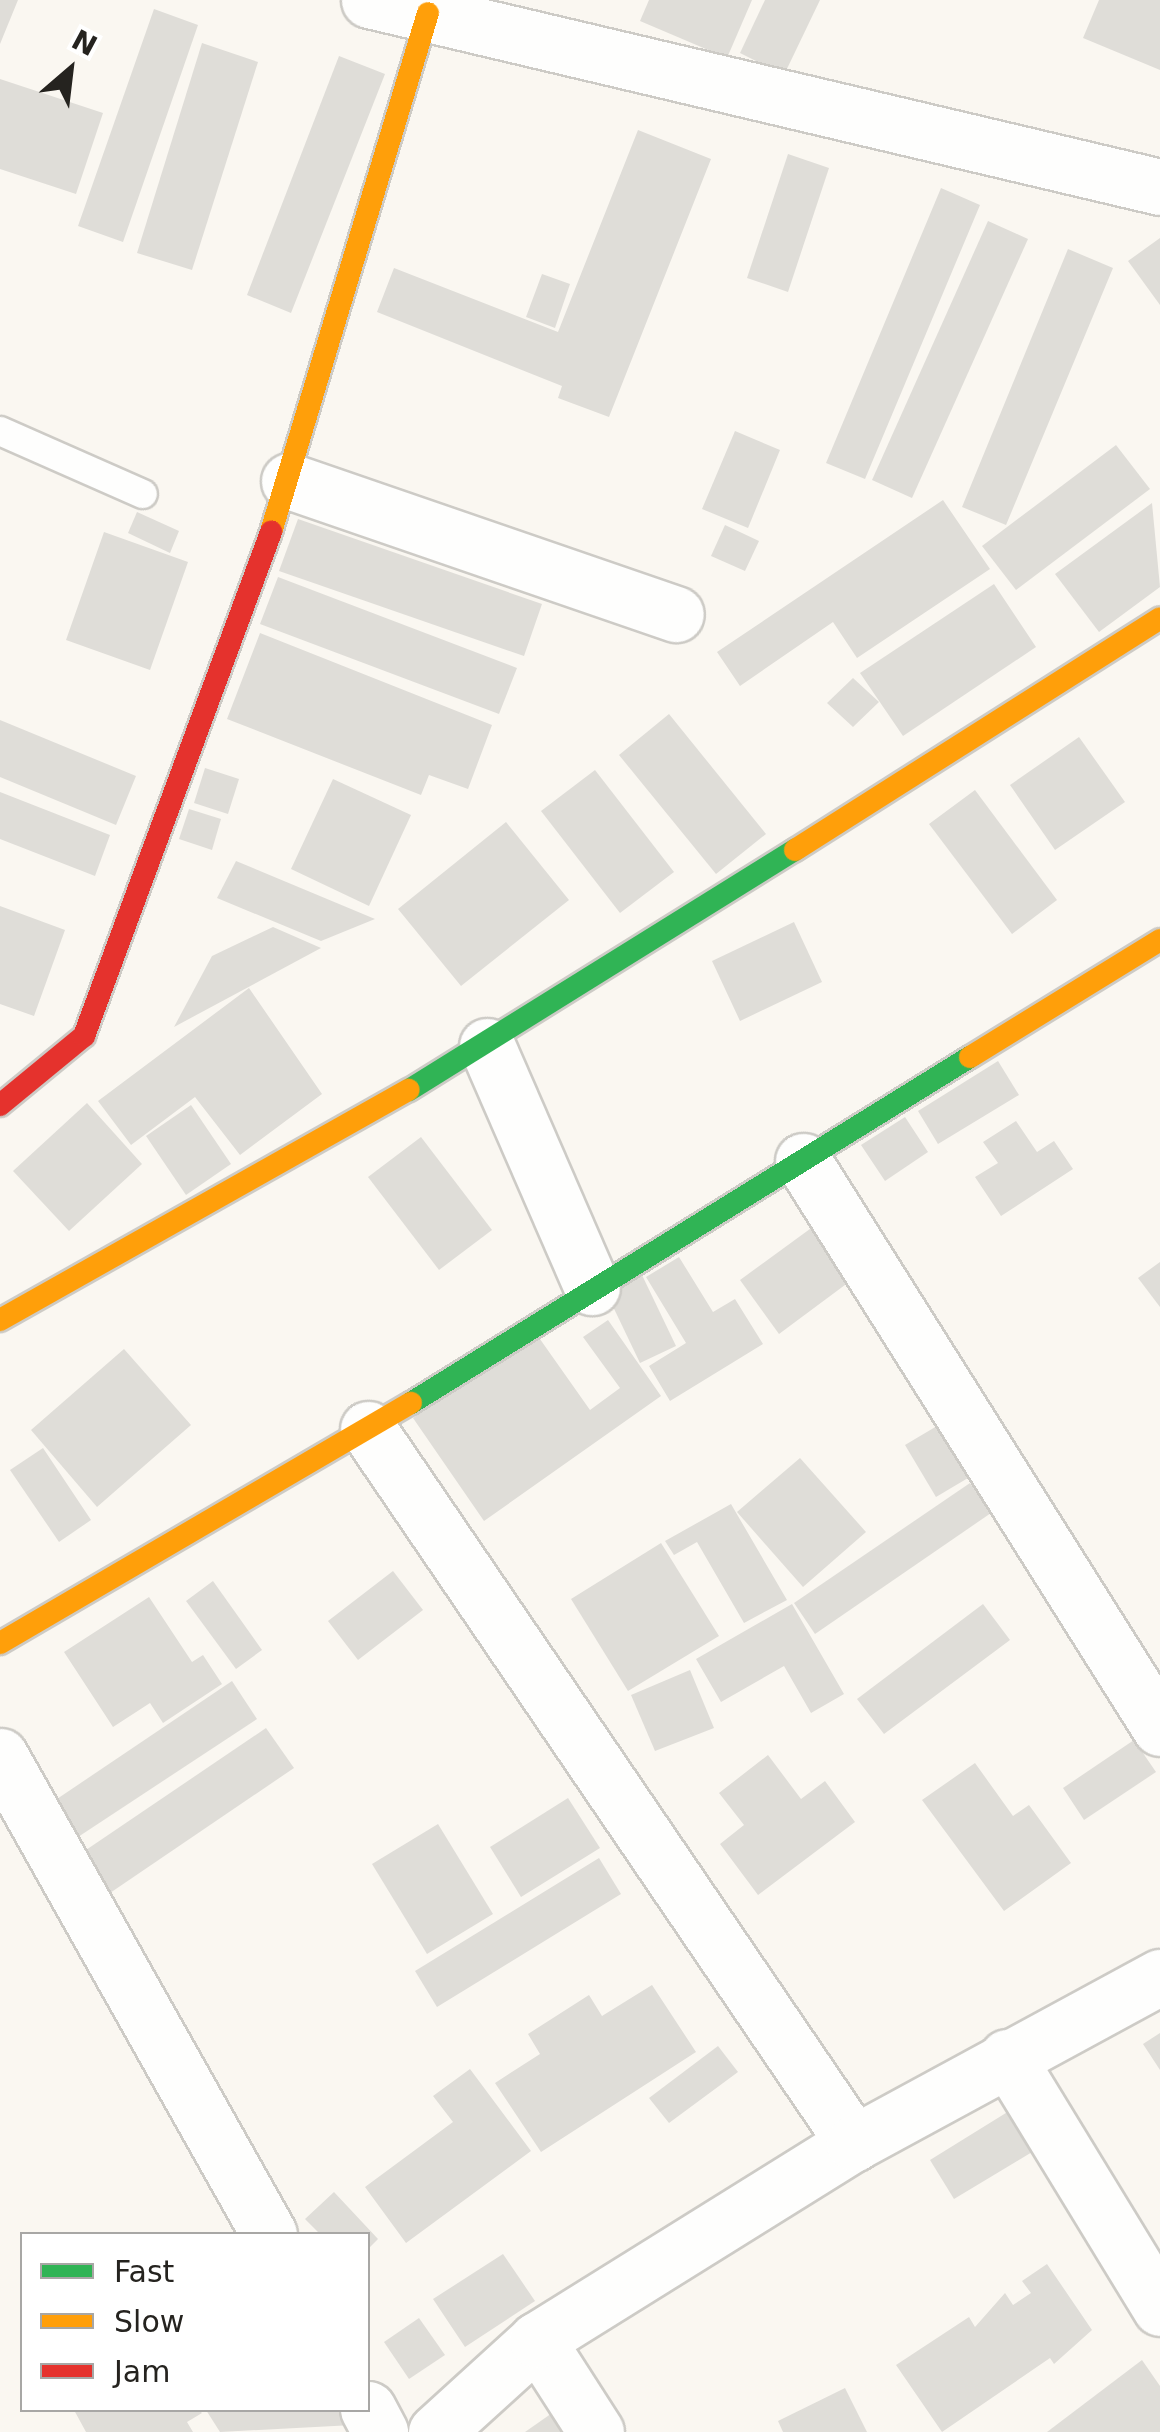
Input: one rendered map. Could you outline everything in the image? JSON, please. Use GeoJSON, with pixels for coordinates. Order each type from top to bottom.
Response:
{"type":"FeatureCollection","features":[{"type":"Feature","properties":{"kind":"street"},"geometry":{"type":"LineString","coordinates":[[369,0],[1160,187]]}},
{"type":"Feature","properties":{"kind":"street"},"geometry":{"type":"LineString","coordinates":[[0,1105],[84,1036],[289,481],[428,13]]}},
{"type":"Feature","properties":{"kind":"street"},"geometry":{"type":"LineString","coordinates":[[289,481],[676,614]]}},
{"type":"Feature","properties":{"kind":"street"},"geometry":{"type":"LineString","coordinates":[[0,1320],[487,1046],[1160,618]]}},
{"type":"Feature","properties":{"kind":"street"},"geometry":{"type":"LineString","coordinates":[[0,1643],[368,1429],[592,1287],[1156,951]]}},
{"type":"Feature","properties":{"kind":"street"},"geometry":{"type":"LineString","coordinates":[[487,1046],[592,1287]]}},
{"type":"Feature","properties":{"kind":"street"},"geometry":{"type":"LineString","coordinates":[[803,1161],[1160,1728]]}},
{"type":"Feature","properties":{"kind":"street"},"geometry":{"type":"LineString","coordinates":[[368,1429],[854,2143]]}},
{"type":"Feature","properties":{"kind":"street"},"geometry":{"type":"LineString","coordinates":[[0,1756],[268,2232]]}},
{"type":"Feature","properties":{"kind":"street"},"geometry":{"type":"LineString","coordinates":[[436,2432],[537,2340],[854,2143],[1007,2057],[1160,1978]]}},
{"type":"Feature","properties":{"kind":"street"},"geometry":{"type":"LineString","coordinates":[[1007,2057],[1160,2308]]}},
{"type":"Feature","properties":{"kind":"street"},"geometry":{"type":"LineString","coordinates":[[537,2340],[596,2432]]}},
{"type":"Feature","properties":{"kind":"lane"},"geometry":{"type":"LineString","coordinates":[[0,431],[143,494]]}},
{"type":"Feature","properties":{"kind":"building"},"geometry":{"type":"Polygon","coordinates":[[[0,0],[18,0],[0,44],[0,0]]]}},
{"type":"Feature","properties":{"kind":"building"},"geometry":{"type":"Polygon","coordinates":[[[649,0],[752,0],[727,58],[640,21],[649,0]]]}},
{"type":"Feature","properties":{"kind":"building"},"geometry":{"type":"Polygon","coordinates":[[[765,0],[820,0],[784,75],[740,53],[765,0]]]}},
{"type":"Feature","properties":{"kind":"building"},"geometry":{"type":"Polygon","coordinates":[[[1099,0],[1160,0],[1160,70],[1083,38],[1099,0]]]}},
{"type":"Feature","properties":{"kind":"building"},"geometry":{"type":"Polygon","coordinates":[[[154,9],[198,25],[123,242],[78,226],[154,9]]]}},
{"type":"Feature","properties":{"kind":"building"},"geometry":{"type":"Polygon","coordinates":[[[202,43],[258,62],[192,270],[137,253],[202,43]]]}},
{"type":"Feature","properties":{"kind":"building"},"geometry":{"type":"Polygon","coordinates":[[[339,56],[385,74],[291,313],[247,295],[339,56]]]}},
{"type":"Feature","properties":{"kind":"building"},"geometry":{"type":"Polygon","coordinates":[[[0,79],[103,113],[76,194],[0,169],[0,79]]]}},
{"type":"Feature","properties":{"kind":"building"},"geometry":{"type":"Polygon","coordinates":[[[638,130],[711,159],[609,417],[558,398],[562,386],[377,312],[394,268],[558,332],[638,130]]]}},
{"type":"Feature","properties":{"kind":"building"},"geometry":{"type":"Polygon","coordinates":[[[788,154],[829,168],[788,292],[747,278],[788,154]]]}},
{"type":"Feature","properties":{"kind":"building"},"geometry":{"type":"Polygon","coordinates":[[[941,188],[980,205],[865,479],[826,463],[941,188]]]}},
{"type":"Feature","properties":{"kind":"building"},"geometry":{"type":"Polygon","coordinates":[[[988,221],[1028,239],[912,498],[872,480],[988,221]]]}},
{"type":"Feature","properties":{"kind":"building"},"geometry":{"type":"Polygon","coordinates":[[[1160,238],[1160,305],[1128,261],[1160,238]]]}},
{"type":"Feature","properties":{"kind":"building"},"geometry":{"type":"Polygon","coordinates":[[[1068,249],[1113,268],[1006,525],[962,507],[1068,249]]]}},
{"type":"Feature","properties":{"kind":"building"},"geometry":{"type":"Polygon","coordinates":[[[542,274],[570,284],[555,328],[526,317],[542,274]]]}},
{"type":"Feature","properties":{"kind":"building"},"geometry":{"type":"Polygon","coordinates":[[[735,431],[780,450],[748,528],[702,509],[735,431]]]}},
{"type":"Feature","properties":{"kind":"building"},"geometry":{"type":"Polygon","coordinates":[[[1116,445],[1150,489],[1016,590],[982,546],[1116,445]]]}},
{"type":"Feature","properties":{"kind":"building"},"geometry":{"type":"Polygon","coordinates":[[[943,500],[990,569],[857,658],[833,622],[740,686],[717,652],[943,500]]]}},
{"type":"Feature","properties":{"kind":"building"},"geometry":{"type":"Polygon","coordinates":[[[1152,503],[1160,587],[1099,632],[1055,574],[1152,503]]]}},
{"type":"Feature","properties":{"kind":"building"},"geometry":{"type":"Polygon","coordinates":[[[137,512],[179,531],[170,553],[128,533],[137,512]]]}},
{"type":"Feature","properties":{"kind":"building"},"geometry":{"type":"Polygon","coordinates":[[[298,519],[542,604],[524,656],[279,571],[298,519]]]}},
{"type":"Feature","properties":{"kind":"building"},"geometry":{"type":"Polygon","coordinates":[[[725,525],[759,541],[745,571],[711,556],[725,525]]]}},
{"type":"Feature","properties":{"kind":"building"},"geometry":{"type":"Polygon","coordinates":[[[104,532],[188,562],[150,670],[66,640],[104,532]]]}},
{"type":"Feature","properties":{"kind":"building"},"geometry":{"type":"Polygon","coordinates":[[[278,577],[517,668],[499,714],[260,624],[278,577]]]}},
{"type":"Feature","properties":{"kind":"building"},"geometry":{"type":"Polygon","coordinates":[[[994,584],[1036,647],[903,736],[860,673],[994,584]]]}},
{"type":"Feature","properties":{"kind":"building"},"geometry":{"type":"Polygon","coordinates":[[[260,633],[492,725],[468,789],[429,775],[421,795],[227,719],[260,633]]]}},
{"type":"Feature","properties":{"kind":"building"},"geometry":{"type":"Polygon","coordinates":[[[853,678],[879,702],[853,727],[827,703],[853,678]]]}},
{"type":"Feature","properties":{"kind":"building"},"geometry":{"type":"Polygon","coordinates":[[[669,714],[766,834],[716,874],[619,755],[669,714]]]}},
{"type":"Feature","properties":{"kind":"building"},"geometry":{"type":"Polygon","coordinates":[[[0,720],[136,776],[116,825],[0,777],[0,720]]]}},
{"type":"Feature","properties":{"kind":"building"},"geometry":{"type":"Polygon","coordinates":[[[1079,737],[1125,802],[1055,850],[1010,785],[1079,737]]]}},
{"type":"Feature","properties":{"kind":"building"},"geometry":{"type":"Polygon","coordinates":[[[205,768],[239,779],[228,814],[194,803],[205,768]]]}},
{"type":"Feature","properties":{"kind":"building"},"geometry":{"type":"Polygon","coordinates":[[[595,770],[674,872],[620,913],[541,811],[595,770]]]}},
{"type":"Feature","properties":{"kind":"building"},"geometry":{"type":"Polygon","coordinates":[[[333,779],[411,815],[369,906],[291,869],[333,779]]]}},
{"type":"Feature","properties":{"kind":"building"},"geometry":{"type":"Polygon","coordinates":[[[975,790],[1057,900],[1012,934],[929,824],[975,790]]]}},
{"type":"Feature","properties":{"kind":"building"},"geometry":{"type":"Polygon","coordinates":[[[0,792],[110,835],[95,876],[0,839],[0,792]]]}},
{"type":"Feature","properties":{"kind":"building"},"geometry":{"type":"Polygon","coordinates":[[[189,809],[221,819],[212,850],[179,839],[189,809]]]}},
{"type":"Feature","properties":{"kind":"building"},"geometry":{"type":"Polygon","coordinates":[[[506,822],[569,900],[461,986],[398,909],[506,822]]]}},
{"type":"Feature","properties":{"kind":"building"},"geometry":{"type":"Polygon","coordinates":[[[236,861],[375,919],[321,941],[217,898],[236,861]]]}},
{"type":"Feature","properties":{"kind":"building"},"geometry":{"type":"Polygon","coordinates":[[[0,906],[65,930],[34,1016],[0,1004],[0,906]]]}},
{"type":"Feature","properties":{"kind":"building"},"geometry":{"type":"Polygon","coordinates":[[[794,922],[822,982],[740,1021],[712,961],[794,922]]]}},
{"type":"Feature","properties":{"kind":"building"},"geometry":{"type":"Polygon","coordinates":[[[273,927],[321,948],[174,1027],[212,956],[273,927]]]}},
{"type":"Feature","properties":{"kind":"building"},"geometry":{"type":"Polygon","coordinates":[[[249,988],[322,1094],[240,1155],[195,1097],[131,1145],[98,1101],[249,988]]]}},
{"type":"Feature","properties":{"kind":"building"},"geometry":{"type":"Polygon","coordinates":[[[998,1061],[1019,1095],[938,1144],[918,1111],[998,1061]]]}},
{"type":"Feature","properties":{"kind":"building"},"geometry":{"type":"Polygon","coordinates":[[[87,1103],[142,1164],[69,1231],[13,1171],[87,1103]]]}},
{"type":"Feature","properties":{"kind":"building"},"geometry":{"type":"Polygon","coordinates":[[[191,1105],[231,1164],[186,1195],[146,1136],[191,1105]]]}},
{"type":"Feature","properties":{"kind":"building"},"geometry":{"type":"Polygon","coordinates":[[[905,1117],[928,1152],[885,1181],[861,1145],[905,1117]]]}},
{"type":"Feature","properties":{"kind":"building"},"geometry":{"type":"Polygon","coordinates":[[[1016,1121],[1037,1152],[1054,1141],[1073,1169],[1001,1216],[975,1177],[998,1163],[983,1142],[1016,1121]]]}},
{"type":"Feature","properties":{"kind":"building"},"geometry":{"type":"Polygon","coordinates":[[[421,1137],[492,1230],[439,1270],[368,1177],[421,1137]]]}},
{"type":"Feature","properties":{"kind":"building"},"geometry":{"type":"Polygon","coordinates":[[[814,1226],[853,1279],[779,1334],[740,1280],[814,1226]]]}},
{"type":"Feature","properties":{"kind":"building"},"geometry":{"type":"Polygon","coordinates":[[[679,1257],[713,1312],[735,1299],[763,1344],[670,1401],[649,1366],[686,1343],[646,1277],[679,1257]]]}},
{"type":"Feature","properties":{"kind":"building"},"geometry":{"type":"Polygon","coordinates":[[[1160,1262],[1160,1307],[1138,1278],[1160,1262]]]}},
{"type":"Feature","properties":{"kind":"building"},"geometry":{"type":"Polygon","coordinates":[[[642,1275],[676,1346],[640,1363],[606,1292],[642,1275]]]}},
{"type":"Feature","properties":{"kind":"building"},"geometry":{"type":"Polygon","coordinates":[[[608,1320],[661,1396],[484,1521],[413,1418],[535,1332],[590,1410],[620,1388],[583,1337],[608,1320]]]}},
{"type":"Feature","properties":{"kind":"building"},"geometry":{"type":"Polygon","coordinates":[[[124,1349],[191,1425],[97,1507],[31,1430],[124,1349]]]}},
{"type":"Feature","properties":{"kind":"building"},"geometry":{"type":"Polygon","coordinates":[[[942,1423],[973,1475],[936,1497],[905,1445],[942,1423]]]}},
{"type":"Feature","properties":{"kind":"building"},"geometry":{"type":"Polygon","coordinates":[[[43,1448],[91,1520],[59,1542],[10,1470],[43,1448]]]}},
{"type":"Feature","properties":{"kind":"building"},"geometry":{"type":"Polygon","coordinates":[[[800,1458],[866,1532],[803,1587],[737,1512],[800,1458]]]}},
{"type":"Feature","properties":{"kind":"building"},"geometry":{"type":"Polygon","coordinates":[[[970,1483],[991,1513],[815,1634],[794,1603],[970,1483]]]}},
{"type":"Feature","properties":{"kind":"building"},"geometry":{"type":"Polygon","coordinates":[[[731,1504],[787,1600],[744,1623],[697,1542],[674,1555],[665,1541],[731,1504]]]}},
{"type":"Feature","properties":{"kind":"building"},"geometry":{"type":"Polygon","coordinates":[[[661,1543],[719,1636],[628,1691],[571,1599],[661,1543]]]}},
{"type":"Feature","properties":{"kind":"building"},"geometry":{"type":"Polygon","coordinates":[[[393,1571],[423,1610],[358,1660],[328,1621],[393,1571]]]}},
{"type":"Feature","properties":{"kind":"building"},"geometry":{"type":"Polygon","coordinates":[[[213,1581],[262,1650],[236,1669],[186,1601],[213,1581]]]}},
{"type":"Feature","properties":{"kind":"building"},"geometry":{"type":"Polygon","coordinates":[[[149,1597],[192,1662],[203,1655],[222,1684],[163,1723],[150,1703],[113,1727],[64,1652],[149,1597]]]}},
{"type":"Feature","properties":{"kind":"building"},"geometry":{"type":"Polygon","coordinates":[[[792,1604],[844,1694],[811,1713],[784,1666],[721,1702],[696,1659],[792,1604]]]}},
{"type":"Feature","properties":{"kind":"building"},"geometry":{"type":"Polygon","coordinates":[[[983,1604],[1010,1640],[884,1734],[857,1699],[983,1604]]]}},
{"type":"Feature","properties":{"kind":"building"},"geometry":{"type":"Polygon","coordinates":[[[690,1670],[714,1728],[655,1751],[631,1695],[690,1670]]]}},
{"type":"Feature","properties":{"kind":"building"},"geometry":{"type":"Polygon","coordinates":[[[232,1681],[257,1719],[75,1839],[51,1803],[232,1681]]]}},
{"type":"Feature","properties":{"kind":"building"},"geometry":{"type":"Polygon","coordinates":[[[266,1728],[294,1768],[110,1893],[83,1852],[266,1728]]]}},
{"type":"Feature","properties":{"kind":"building"},"geometry":{"type":"Polygon","coordinates":[[[1134,1740],[1156,1772],[1084,1820],[1063,1788],[1134,1740]]]}},
{"type":"Feature","properties":{"kind":"building"},"geometry":{"type":"Polygon","coordinates":[[[768,1755],[801,1799],[825,1781],[855,1822],[758,1895],[720,1844],[744,1825],[719,1793],[768,1755]]]}},
{"type":"Feature","properties":{"kind":"building"},"geometry":{"type":"Polygon","coordinates":[[[975,1763],[1013,1816],[1029,1805],[1071,1863],[1004,1911],[922,1800],[975,1763]]]}},
{"type":"Feature","properties":{"kind":"building"},"geometry":{"type":"Polygon","coordinates":[[[568,1798],[600,1848],[521,1897],[490,1847],[568,1798]]]}},
{"type":"Feature","properties":{"kind":"building"},"geometry":{"type":"Polygon","coordinates":[[[438,1824],[493,1914],[427,1954],[372,1864],[438,1824]]]}},
{"type":"Feature","properties":{"kind":"building"},"geometry":{"type":"Polygon","coordinates":[[[599,1858],[621,1894],[437,2007],[415,1971],[599,1858]]]}},
{"type":"Feature","properties":{"kind":"building"},"geometry":{"type":"Polygon","coordinates":[[[652,1985],[696,2052],[541,2152],[495,2083],[540,2054],[528,2034],[589,1995],[602,2016],[652,1985]]]}},
{"type":"Feature","properties":{"kind":"building"},"geometry":{"type":"Polygon","coordinates":[[[1160,2033],[1160,2070],[1143,2044],[1160,2033]]]}},
{"type":"Feature","properties":{"kind":"building"},"geometry":{"type":"Polygon","coordinates":[[[718,2046],[738,2072],[669,2123],[649,2098],[718,2046]]]}},
{"type":"Feature","properties":{"kind":"building"},"geometry":{"type":"Polygon","coordinates":[[[470,2069],[531,2151],[406,2243],[365,2187],[453,2122],[433,2096],[470,2069]]]}},
{"type":"Feature","properties":{"kind":"building"},"geometry":{"type":"Polygon","coordinates":[[[1022,2103],[1047,2143],[954,2199],[930,2160],[1022,2103]]]}},
{"type":"Feature","properties":{"kind":"building"},"geometry":{"type":"Polygon","coordinates":[[[334,2192],[378,2239],[370,2247],[370,2232],[318,2232],[305,2219],[334,2192]]]}},
{"type":"Feature","properties":{"kind":"building"},"geometry":{"type":"Polygon","coordinates":[[[503,2254],[535,2301],[465,2347],[433,2299],[503,2254]]]}},
{"type":"Feature","properties":{"kind":"building"},"geometry":{"type":"Polygon","coordinates":[[[1047,2264],[1092,2330],[1054,2364],[1050,2358],[942,2432],[896,2365],[969,2317],[975,2327],[1005,2293],[1013,2305],[1031,2293],[1022,2281],[1047,2264]]]}},
{"type":"Feature","properties":{"kind":"building"},"geometry":{"type":"Polygon","coordinates":[[[419,2318],[445,2355],[409,2379],[384,2342],[419,2318]]]}},
{"type":"Feature","properties":{"kind":"building"},"geometry":{"type":"Polygon","coordinates":[[[1142,2360],[1160,2386],[1160,2432],[1047,2432],[1142,2360]]]}},
{"type":"Feature","properties":{"kind":"building"},"geometry":{"type":"Polygon","coordinates":[[[845,2388],[867,2432],[783,2432],[778,2421],[845,2388]]]}},
{"type":"Feature","properties":{"kind":"building"},"geometry":{"type":"Polygon","coordinates":[[[565,2404],[585,2432],[525,2432],[565,2404]]]}},
{"type":"Feature","properties":{"kind":"building"},"geometry":{"type":"Polygon","coordinates":[[[75,2412],[202,2413],[187,2422],[193,2432],[86,2432],[75,2412]]]}},
{"type":"Feature","properties":{"kind":"building"},"geometry":{"type":"Polygon","coordinates":[[[207,2412],[345,2412],[353,2425],[220,2432],[207,2412]]]}},
{"type":"Feature","properties":{"kind":"traffic: fast"},"geometry":{"type":"LineString","coordinates":[[409,1090],[795,850]]}},
{"type":"Feature","properties":{"kind":"traffic: fast"},"geometry":{"type":"LineString","coordinates":[[411,1403],[970,1057]]}},
{"type":"Feature","properties":{"kind":"traffic: slow"},"geometry":{"type":"LineString","coordinates":[[271,532],[428,13]]}},
{"type":"Feature","properties":{"kind":"traffic: slow"},"geometry":{"type":"LineString","coordinates":[[795,850],[1160,618]]}},
{"type":"Feature","properties":{"kind":"traffic: slow"},"geometry":{"type":"LineString","coordinates":[[970,1057],[1160,940]]}},
{"type":"Feature","properties":{"kind":"traffic: slow"},"geometry":{"type":"LineString","coordinates":[[0,1320],[409,1090]]}},
{"type":"Feature","properties":{"kind":"traffic: slow"},"geometry":{"type":"LineString","coordinates":[[0,1643],[411,1403]]}},
{"type":"Feature","properties":{"kind":"traffic: jam"},"geometry":{"type":"LineString","coordinates":[[0,1105],[84,1036],[271,532]]}}]}
